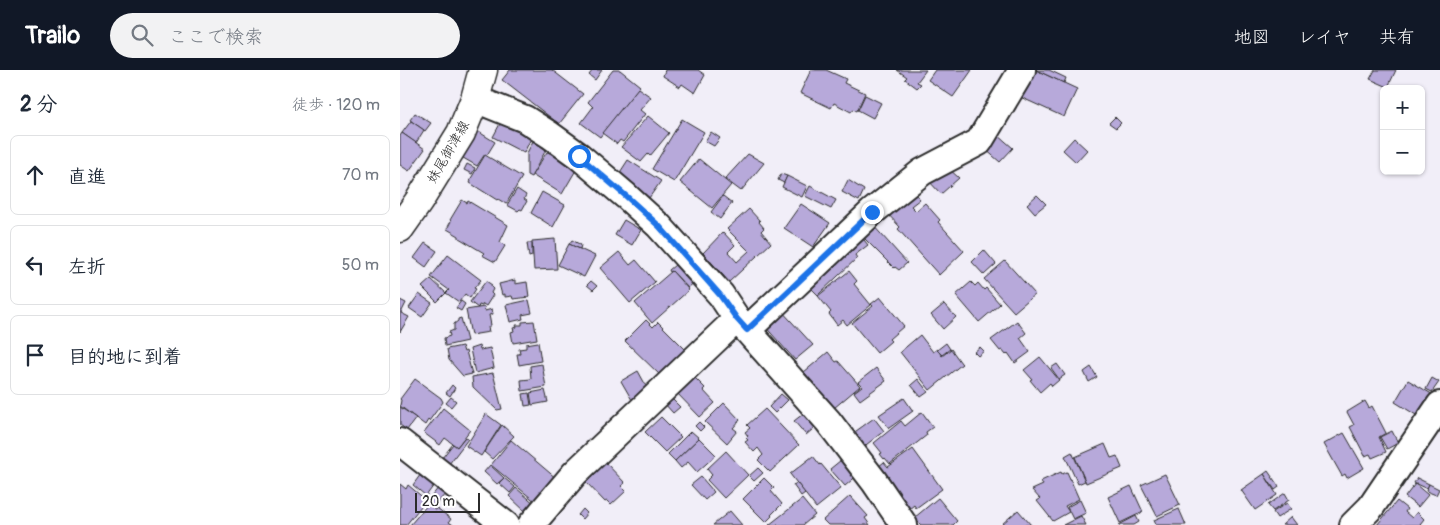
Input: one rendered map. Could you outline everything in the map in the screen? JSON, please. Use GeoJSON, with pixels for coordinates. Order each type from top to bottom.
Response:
{"type":"FeatureCollection","features":[{"type":"Feature","properties":{"kind":"main road","name":"妹尾御津線"},"geometry":{"type":"LineString","coordinates":[[400,228],[461,133],[475,99],[483,70]]}},
{"type":"Feature","properties":{"kind":"street"},"geometry":{"type":"LineString","coordinates":[[531,525],[575,473],[742,324],[879,206],[922,172],[979,142],[1022,70]]}},
{"type":"Feature","properties":{"kind":"street"},"geometry":{"type":"LineString","coordinates":[[475,99],[525,119],[550,135],[579,156],[659,226],[828,421],[874,481],[904,525]]}},
{"type":"Feature","properties":{"kind":"street"},"geometry":{"type":"LineString","coordinates":[[1352,525],[1371,508],[1440,405]]}},
{"type":"Feature","properties":{"kind":"street"},"geometry":{"type":"LineString","coordinates":[[400,442],[506,525]]}},
{"type":"Feature","properties":{"kind":"building"},"geometry":{"type":"Polygon","coordinates":[[[510,70],[552,70],[583,94],[559,124],[502,80],[510,70]]]}},
{"type":"Feature","properties":{"kind":"building"},"geometry":{"type":"Polygon","coordinates":[[[593,70],[602,70],[595,80],[589,75],[593,70]]]}},
{"type":"Feature","properties":{"kind":"building"},"geometry":{"type":"Polygon","coordinates":[[[613,70],[620,70],[640,86],[600,137],[581,123],[593,107],[588,102],[613,70]]]}},
{"type":"Feature","properties":{"kind":"building"},"geometry":{"type":"Polygon","coordinates":[[[665,70],[698,70],[705,75],[695,93],[682,84],[680,87],[663,76],[665,70]]]}},
{"type":"Feature","properties":{"kind":"building"},"geometry":{"type":"Polygon","coordinates":[[[811,70],[826,70],[846,79],[844,83],[865,93],[857,111],[853,109],[851,112],[834,103],[831,108],[800,93],[811,70]]]}},
{"type":"Feature","properties":{"kind":"building"},"geometry":{"type":"Polygon","coordinates":[[[897,70],[926,70],[917,82],[921,84],[917,88],[897,70]]]}},
{"type":"Feature","properties":{"kind":"building"},"geometry":{"type":"Polygon","coordinates":[[[935,70],[972,70],[953,97],[928,80],[935,70]]]}},
{"type":"Feature","properties":{"kind":"building"},"geometry":{"type":"Polygon","coordinates":[[[1030,70],[1036,70],[1077,89],[1064,117],[1018,96],[1030,70]]]}},
{"type":"Feature","properties":{"kind":"building"},"geometry":{"type":"Polygon","coordinates":[[[1036,70],[1049,70],[1066,78],[1064,83],[1036,70]]]}},
{"type":"Feature","properties":{"kind":"building"},"geometry":{"type":"Polygon","coordinates":[[[1375,70],[1396,70],[1389,85],[1384,85],[1370,79],[1375,70]]]}},
{"type":"Feature","properties":{"kind":"building"},"geometry":{"type":"Polygon","coordinates":[[[638,88],[651,97],[640,110],[645,114],[623,142],[620,140],[617,144],[602,133],[638,88]]]}},
{"type":"Feature","properties":{"kind":"building"},"geometry":{"type":"Polygon","coordinates":[[[865,95],[881,103],[873,118],[858,110],[865,95]]]}},
{"type":"Feature","properties":{"kind":"building"},"geometry":{"type":"Polygon","coordinates":[[[415,113],[431,123],[425,131],[410,120],[415,113]]]}},
{"type":"Feature","properties":{"kind":"building"},"geometry":{"type":"Polygon","coordinates":[[[648,116],[669,133],[650,156],[648,154],[641,162],[621,147],[648,116]]]}},
{"type":"Feature","properties":{"kind":"building"},"geometry":{"type":"Polygon","coordinates":[[[1115,117],[1121,123],[1116,128],[1109,123],[1115,117]]]}},
{"type":"Feature","properties":{"kind":"building"},"geometry":{"type":"Polygon","coordinates":[[[682,119],[704,132],[674,182],[652,169],[682,119]]]}},
{"type":"Feature","properties":{"kind":"building"},"geometry":{"type":"Polygon","coordinates":[[[502,120],[532,136],[524,153],[493,137],[502,120]]]}},
{"type":"Feature","properties":{"kind":"building"},"geometry":{"type":"Polygon","coordinates":[[[411,121],[424,130],[416,143],[402,133],[411,121]]]}},
{"type":"Feature","properties":{"kind":"building"},"geometry":{"type":"Polygon","coordinates":[[[474,129],[495,142],[477,166],[458,155],[474,129]]]}},
{"type":"Feature","properties":{"kind":"building"},"geometry":{"type":"Polygon","coordinates":[[[711,132],[720,138],[714,146],[705,141],[711,132]]]}},
{"type":"Feature","properties":{"kind":"building"},"geometry":{"type":"Polygon","coordinates":[[[402,133],[425,149],[409,171],[400,165],[400,136],[402,133]]]}},
{"type":"Feature","properties":{"kind":"building"},"geometry":{"type":"Polygon","coordinates":[[[998,135],[1013,148],[1000,162],[985,149],[998,135]]]}},
{"type":"Feature","properties":{"kind":"building"},"geometry":{"type":"Polygon","coordinates":[[[1074,138],[1087,150],[1076,162],[1063,150],[1074,138]]]}},
{"type":"Feature","properties":{"kind":"building"},"geometry":{"type":"Polygon","coordinates":[[[533,141],[547,148],[531,177],[527,175],[527,153],[533,141]]]}},
{"type":"Feature","properties":{"kind":"building"},"geometry":{"type":"Polygon","coordinates":[[[551,150],[559,155],[558,158],[576,170],[562,194],[532,175],[547,152],[550,153],[551,150]]]}},
{"type":"Feature","properties":{"kind":"building"},"geometry":{"type":"Polygon","coordinates":[[[748,154],[764,163],[741,191],[725,179],[748,154]]]}},
{"type":"Feature","properties":{"kind":"building"},"geometry":{"type":"Polygon","coordinates":[[[485,155],[522,177],[506,204],[470,183],[485,155]]]}},
{"type":"Feature","properties":{"kind":"building"},"geometry":{"type":"Polygon","coordinates":[[[699,159],[731,185],[712,208],[680,182],[699,159]]]}},
{"type":"Feature","properties":{"kind":"building"},"geometry":{"type":"Polygon","coordinates":[[[628,160],[661,181],[649,198],[617,177],[628,160]]]}},
{"type":"Feature","properties":{"kind":"building"},"geometry":{"type":"Polygon","coordinates":[[[467,164],[475,168],[472,174],[464,170],[467,164]]]}},
{"type":"Feature","properties":{"kind":"building"},"geometry":{"type":"Polygon","coordinates":[[[948,168],[959,178],[941,194],[927,179],[948,168]]]}},
{"type":"Feature","properties":{"kind":"building"},"geometry":{"type":"Polygon","coordinates":[[[781,174],[787,176],[784,183],[778,180],[781,174]]]}},
{"type":"Feature","properties":{"kind":"building"},"geometry":{"type":"Polygon","coordinates":[[[787,176],[807,186],[802,197],[782,187],[787,176]]]}},
{"type":"Feature","properties":{"kind":"building"},"geometry":{"type":"Polygon","coordinates":[[[848,180],[864,190],[859,201],[842,192],[848,180]]]}},
{"type":"Feature","properties":{"kind":"building"},"geometry":{"type":"Polygon","coordinates":[[[810,186],[836,200],[831,209],[805,196],[810,186]]]}},
{"type":"Feature","properties":{"kind":"building"},"geometry":{"type":"Polygon","coordinates":[[[910,188],[920,199],[911,206],[916,211],[925,203],[940,220],[938,222],[964,251],[939,275],[898,229],[900,227],[885,211],[910,188]]]}},
{"type":"Feature","properties":{"kind":"building"},"geometry":{"type":"Polygon","coordinates":[[[517,189],[526,195],[524,199],[527,201],[522,210],[518,211],[507,205],[517,189]]]}},
{"type":"Feature","properties":{"kind":"building"},"geometry":{"type":"Polygon","coordinates":[[[542,192],[565,205],[553,227],[531,213],[542,192]]]}},
{"type":"Feature","properties":{"kind":"building"},"geometry":{"type":"Polygon","coordinates":[[[1037,195],[1046,204],[1035,213],[1027,204],[1037,195]]]}},
{"type":"Feature","properties":{"kind":"building"},"geometry":{"type":"Polygon","coordinates":[[[723,196],[732,203],[720,219],[711,212],[723,196]]]}},
{"type":"Feature","properties":{"kind":"building"},"geometry":{"type":"Polygon","coordinates":[[[462,200],[467,203],[468,201],[508,225],[500,242],[505,246],[495,262],[482,255],[484,253],[447,229],[462,200]]]}},
{"type":"Feature","properties":{"kind":"building"},"geometry":{"type":"Polygon","coordinates":[[[801,204],[830,223],[813,247],[784,228],[801,204]]]}},
{"type":"Feature","properties":{"kind":"building"},"geometry":{"type":"Polygon","coordinates":[[[749,209],[760,221],[764,228],[761,231],[771,243],[729,282],[703,253],[723,232],[735,245],[728,252],[737,262],[749,251],[727,229],[749,209]]]}},
{"type":"Feature","properties":{"kind":"building"},"geometry":{"type":"Polygon","coordinates":[[[624,220],[641,230],[632,245],[615,235],[624,220]]]}},
{"type":"Feature","properties":{"kind":"building"},"geometry":{"type":"Polygon","coordinates":[[[872,224],[907,263],[899,270],[894,268],[861,235],[872,224]]]}},
{"type":"Feature","properties":{"kind":"building"},"geometry":{"type":"Polygon","coordinates":[[[860,235],[868,245],[855,255],[857,258],[818,295],[810,287],[860,235]]]}},
{"type":"Feature","properties":{"kind":"building"},"geometry":{"type":"Polygon","coordinates":[[[555,239],[557,269],[534,270],[532,241],[555,239]]]}},
{"type":"Feature","properties":{"kind":"building"},"geometry":{"type":"Polygon","coordinates":[[[572,240],[581,245],[580,249],[569,244],[572,240]]]}},
{"type":"Feature","properties":{"kind":"building"},"geometry":{"type":"Polygon","coordinates":[[[425,243],[437,251],[426,267],[414,258],[425,243]]]}},
{"type":"Feature","properties":{"kind":"building"},"geometry":{"type":"Polygon","coordinates":[[[527,243],[532,243],[532,256],[529,257],[527,243]]]}},
{"type":"Feature","properties":{"kind":"building"},"geometry":{"type":"Polygon","coordinates":[[[569,244],[595,256],[584,277],[558,265],[569,244]]]}},
{"type":"Feature","properties":{"kind":"building"},"geometry":{"type":"Polygon","coordinates":[[[984,250],[996,264],[984,275],[972,262],[984,250]]]}},
{"type":"Feature","properties":{"kind":"building"},"geometry":{"type":"Polygon","coordinates":[[[619,252],[630,265],[636,260],[655,282],[630,303],[600,268],[619,252]]]}},
{"type":"Feature","properties":{"kind":"building"},"geometry":{"type":"Polygon","coordinates":[[[448,255],[481,280],[474,288],[476,289],[470,298],[465,294],[459,302],[446,293],[449,290],[431,277],[448,255]]]}},
{"type":"Feature","properties":{"kind":"building"},"geometry":{"type":"Polygon","coordinates":[[[681,260],[698,279],[688,288],[669,270],[681,260]]]}},
{"type":"Feature","properties":{"kind":"building"},"geometry":{"type":"Polygon","coordinates":[[[1005,261],[1035,294],[1014,312],[984,279],[1005,261]]]}},
{"type":"Feature","properties":{"kind":"building"},"geometry":{"type":"Polygon","coordinates":[[[672,271],[689,290],[652,323],[635,303],[672,271]]]}},
{"type":"Feature","properties":{"kind":"building"},"geometry":{"type":"Polygon","coordinates":[[[849,271],[857,281],[854,284],[871,305],[847,325],[843,320],[837,325],[829,314],[831,312],[818,296],[849,271]]]}},
{"type":"Feature","properties":{"kind":"building"},"geometry":{"type":"Polygon","coordinates":[[[431,279],[446,293],[437,302],[422,287],[431,279]]]}},
{"type":"Feature","properties":{"kind":"building"},"geometry":{"type":"Polygon","coordinates":[[[515,280],[515,284],[527,282],[529,297],[513,299],[512,296],[505,297],[505,294],[502,295],[499,284],[515,280]]]}},
{"type":"Feature","properties":{"kind":"building"},"geometry":{"type":"Polygon","coordinates":[[[486,281],[492,285],[491,293],[493,295],[486,306],[483,304],[482,306],[479,305],[478,308],[470,302],[486,281]]]}},
{"type":"Feature","properties":{"kind":"building"},"geometry":{"type":"Polygon","coordinates":[[[591,281],[597,286],[593,290],[587,285],[591,281]]]}},
{"type":"Feature","properties":{"kind":"building"},"geometry":{"type":"Polygon","coordinates":[[[971,282],[975,286],[978,283],[984,290],[986,288],[1000,304],[979,322],[956,295],[971,282]]]}},
{"type":"Feature","properties":{"kind":"building"},"geometry":{"type":"Polygon","coordinates":[[[419,294],[432,303],[422,317],[409,308],[419,294]]]}},
{"type":"Feature","properties":{"kind":"building"},"geometry":{"type":"Polygon","coordinates":[[[880,297],[904,326],[877,353],[852,323],[873,306],[871,304],[880,297]]]}},
{"type":"Feature","properties":{"kind":"building"},"geometry":{"type":"Polygon","coordinates":[[[400,300],[406,303],[401,313],[409,317],[400,332],[400,300]]]}},
{"type":"Feature","properties":{"kind":"building"},"geometry":{"type":"Polygon","coordinates":[[[529,300],[532,313],[522,315],[523,319],[510,322],[506,305],[529,300]]]}},
{"type":"Feature","properties":{"kind":"building"},"geometry":{"type":"Polygon","coordinates":[[[461,301],[465,304],[461,311],[456,308],[461,301]]]}},
{"type":"Feature","properties":{"kind":"building"},"geometry":{"type":"Polygon","coordinates":[[[944,304],[956,317],[943,329],[931,315],[944,304]]]}},
{"type":"Feature","properties":{"kind":"building"},"geometry":{"type":"Polygon","coordinates":[[[484,307],[485,311],[492,309],[493,314],[489,315],[491,325],[488,327],[489,332],[471,335],[466,310],[484,307]]]}},
{"type":"Feature","properties":{"kind":"building"},"geometry":{"type":"Polygon","coordinates":[[[780,309],[813,345],[795,360],[763,324],[780,309]]]}},
{"type":"Feature","properties":{"kind":"building"},"geometry":{"type":"Polygon","coordinates":[[[461,318],[467,341],[445,346],[444,338],[450,336],[449,332],[454,330],[454,324],[461,318]]]}},
{"type":"Feature","properties":{"kind":"building"},"geometry":{"type":"Polygon","coordinates":[[[646,320],[653,327],[658,322],[688,352],[663,378],[625,341],[646,320]]]}},
{"type":"Feature","properties":{"kind":"building"},"geometry":{"type":"Polygon","coordinates":[[[534,321],[537,339],[513,343],[511,332],[514,331],[513,328],[517,327],[516,325],[522,325],[522,322],[534,321]]]}},
{"type":"Feature","properties":{"kind":"building"},"geometry":{"type":"Polygon","coordinates":[[[1017,321],[1026,333],[1020,338],[1030,352],[1015,363],[1008,353],[1006,355],[1002,350],[1000,351],[991,340],[1017,321]]]}},
{"type":"Feature","properties":{"kind":"building"},"geometry":{"type":"Polygon","coordinates":[[[920,335],[933,352],[937,349],[942,356],[951,349],[962,364],[930,390],[900,352],[920,335]]]}},
{"type":"Feature","properties":{"kind":"building"},"geometry":{"type":"Polygon","coordinates":[[[538,342],[541,361],[519,365],[517,354],[520,354],[519,349],[526,348],[526,344],[538,342]]]}},
{"type":"Feature","properties":{"kind":"building"},"geometry":{"type":"Polygon","coordinates":[[[946,343],[950,349],[942,355],[937,350],[946,343]]]}},
{"type":"Feature","properties":{"kind":"building"},"geometry":{"type":"Polygon","coordinates":[[[462,346],[464,352],[466,351],[472,374],[463,376],[449,360],[447,349],[462,346]]]}},
{"type":"Feature","properties":{"kind":"building"},"geometry":{"type":"Polygon","coordinates":[[[479,346],[480,350],[490,348],[494,368],[475,373],[470,349],[479,346]]]}},
{"type":"Feature","properties":{"kind":"building"},"geometry":{"type":"Polygon","coordinates":[[[980,347],[984,351],[978,356],[974,352],[980,347]]]}},
{"type":"Feature","properties":{"kind":"building"},"geometry":{"type":"Polygon","coordinates":[[[828,352],[860,386],[834,408],[804,372],[828,352]]]}},
{"type":"Feature","properties":{"kind":"building"},"geometry":{"type":"Polygon","coordinates":[[[1040,357],[1059,380],[1052,386],[1050,383],[1040,392],[1024,370],[1040,357]]]}},
{"type":"Feature","properties":{"kind":"building"},"geometry":{"type":"Polygon","coordinates":[[[542,364],[546,387],[522,391],[521,380],[531,379],[530,366],[542,364]]]}},
{"type":"Feature","properties":{"kind":"building"},"geometry":{"type":"Polygon","coordinates":[[[1057,364],[1065,375],[1059,379],[1051,368],[1057,364]]]}},
{"type":"Feature","properties":{"kind":"building"},"geometry":{"type":"Polygon","coordinates":[[[1091,367],[1097,377],[1089,382],[1084,372],[1091,367]]]}},
{"type":"Feature","properties":{"kind":"building"},"geometry":{"type":"Polygon","coordinates":[[[876,368],[886,381],[860,400],[854,392],[862,386],[858,382],[876,368]]]}},
{"type":"Feature","properties":{"kind":"building"},"geometry":{"type":"Polygon","coordinates":[[[638,371],[649,391],[632,400],[621,381],[638,371]]]}},
{"type":"Feature","properties":{"kind":"building"},"geometry":{"type":"Polygon","coordinates":[[[493,373],[502,409],[497,410],[473,387],[472,377],[493,373]]]}},
{"type":"Feature","properties":{"kind":"building"},"geometry":{"type":"Polygon","coordinates":[[[692,375],[705,388],[703,390],[715,403],[700,417],[675,391],[692,375]]]}},
{"type":"Feature","properties":{"kind":"building"},"geometry":{"type":"Polygon","coordinates":[[[1432,378],[1439,382],[1432,392],[1426,389],[1432,378]]]}},
{"type":"Feature","properties":{"kind":"building"},"geometry":{"type":"Polygon","coordinates":[[[415,379],[441,398],[443,402],[425,425],[400,406],[400,399],[415,379]]]}},
{"type":"Feature","properties":{"kind":"building"},"geometry":{"type":"Polygon","coordinates":[[[918,379],[928,392],[921,397],[911,385],[918,379]]]}},
{"type":"Feature","properties":{"kind":"building"},"geometry":{"type":"Polygon","coordinates":[[[1408,380],[1435,396],[1421,418],[1395,402],[1408,380]]]}},
{"type":"Feature","properties":{"kind":"building"},"geometry":{"type":"Polygon","coordinates":[[[452,385],[455,388],[450,396],[446,393],[452,385]]]}},
{"type":"Feature","properties":{"kind":"building"},"geometry":{"type":"Polygon","coordinates":[[[545,390],[548,402],[532,405],[530,393],[545,390]]]}},
{"type":"Feature","properties":{"kind":"building"},"geometry":{"type":"Polygon","coordinates":[[[529,393],[531,405],[525,406],[523,394],[529,393]]]}},
{"type":"Feature","properties":{"kind":"building"},"geometry":{"type":"Polygon","coordinates":[[[781,394],[788,400],[775,413],[769,407],[781,394]]]}},
{"type":"Feature","properties":{"kind":"building"},"geometry":{"type":"Polygon","coordinates":[[[451,397],[456,401],[451,407],[446,403],[451,397]]]}},
{"type":"Feature","properties":{"kind":"building"},"geometry":{"type":"Polygon","coordinates":[[[670,397],[680,407],[673,413],[664,403],[670,397]]]}},
{"type":"Feature","properties":{"kind":"building"},"geometry":{"type":"Polygon","coordinates":[[[904,398],[913,411],[889,428],[879,415],[904,398]]]}},
{"type":"Feature","properties":{"kind":"building"},"geometry":{"type":"Polygon","coordinates":[[[1365,401],[1369,408],[1372,406],[1386,433],[1379,437],[1386,452],[1372,458],[1370,454],[1365,456],[1350,427],[1354,425],[1347,412],[1365,401]]]}},
{"type":"Feature","properties":{"kind":"building"},"geometry":{"type":"Polygon","coordinates":[[[724,403],[740,420],[733,428],[737,431],[727,443],[705,422],[724,403]]]}},
{"type":"Feature","properties":{"kind":"building"},"geometry":{"type":"Polygon","coordinates":[[[400,407],[416,418],[407,430],[400,425],[400,407]]]}},
{"type":"Feature","properties":{"kind":"building"},"geometry":{"type":"Polygon","coordinates":[[[443,408],[470,430],[457,447],[445,438],[440,445],[424,433],[443,408]]]}},
{"type":"Feature","properties":{"kind":"building"},"geometry":{"type":"Polygon","coordinates":[[[765,409],[799,445],[770,472],[758,460],[763,455],[758,448],[754,452],[745,442],[748,440],[746,438],[748,436],[745,432],[750,428],[747,425],[765,409]]]}},
{"type":"Feature","properties":{"kind":"building"},"geometry":{"type":"Polygon","coordinates":[[[808,410],[819,424],[806,435],[794,421],[808,410]]]}},
{"type":"Feature","properties":{"kind":"building"},"geometry":{"type":"Polygon","coordinates":[[[922,412],[933,427],[926,432],[927,435],[890,464],[880,454],[882,453],[874,443],[901,421],[905,426],[922,412]]]}},
{"type":"Feature","properties":{"kind":"building"},"geometry":{"type":"Polygon","coordinates":[[[486,414],[501,425],[481,456],[466,446],[486,414]]]}},
{"type":"Feature","properties":{"kind":"building"},"geometry":{"type":"Polygon","coordinates":[[[661,417],[681,437],[665,452],[645,432],[661,417]]]}},
{"type":"Feature","properties":{"kind":"building"},"geometry":{"type":"Polygon","coordinates":[[[874,418],[884,431],[862,448],[852,434],[874,418]]]}},
{"type":"Feature","properties":{"kind":"building"},"geometry":{"type":"Polygon","coordinates":[[[699,422],[704,427],[700,431],[695,426],[699,422]]]}},
{"type":"Feature","properties":{"kind":"building"},"geometry":{"type":"Polygon","coordinates":[[[502,425],[514,436],[492,459],[484,452],[502,425]]]}},
{"type":"Feature","properties":{"kind":"building"},"geometry":{"type":"Polygon","coordinates":[[[691,431],[699,438],[675,461],[668,454],[691,431]]]}},
{"type":"Feature","properties":{"kind":"building"},"geometry":{"type":"Polygon","coordinates":[[[1392,431],[1398,443],[1387,449],[1380,437],[1392,431]]]}},
{"type":"Feature","properties":{"kind":"building"},"geometry":{"type":"Polygon","coordinates":[[[1344,433],[1364,468],[1347,478],[1345,474],[1342,476],[1324,444],[1344,433]]]}},
{"type":"Feature","properties":{"kind":"building"},"geometry":{"type":"Polygon","coordinates":[[[465,437],[468,439],[449,464],[442,458],[453,444],[457,447],[465,437]]]}},
{"type":"Feature","properties":{"kind":"building"},"geometry":{"type":"Polygon","coordinates":[[[699,438],[716,455],[697,472],[688,462],[681,468],[675,461],[699,438]]]}},
{"type":"Feature","properties":{"kind":"building"},"geometry":{"type":"Polygon","coordinates":[[[511,440],[557,479],[537,503],[491,465],[511,440]]]}},
{"type":"Feature","properties":{"kind":"building"},"geometry":{"type":"Polygon","coordinates":[[[1105,444],[1111,458],[1117,456],[1122,468],[1086,483],[1075,457],[1105,444]]]}},
{"type":"Feature","properties":{"kind":"building"},"geometry":{"type":"Polygon","coordinates":[[[913,449],[942,489],[916,508],[914,505],[908,510],[878,467],[884,462],[888,467],[913,449]]]}},
{"type":"Feature","properties":{"kind":"building"},"geometry":{"type":"Polygon","coordinates":[[[726,451],[748,475],[724,498],[707,480],[712,475],[707,469],[726,451]]]}},
{"type":"Feature","properties":{"kind":"building"},"geometry":{"type":"Polygon","coordinates":[[[1072,452],[1085,481],[1078,484],[1065,456],[1072,452]]]}},
{"type":"Feature","properties":{"kind":"building"},"geometry":{"type":"Polygon","coordinates":[[[813,456],[841,488],[816,508],[790,474],[813,456]]]}},
{"type":"Feature","properties":{"kind":"building"},"geometry":{"type":"Polygon","coordinates":[[[846,456],[860,473],[845,486],[830,469],[846,456]]]}},
{"type":"Feature","properties":{"kind":"building"},"geometry":{"type":"Polygon","coordinates":[[[606,463],[625,483],[621,486],[626,491],[611,505],[607,501],[605,502],[586,482],[606,463]]]}},
{"type":"Feature","properties":{"kind":"building"},"geometry":{"type":"Polygon","coordinates":[[[490,465],[504,478],[497,484],[484,472],[490,465]]]}},
{"type":"Feature","properties":{"kind":"building"},"geometry":{"type":"Polygon","coordinates":[[[758,468],[763,473],[754,481],[749,476],[758,468]]]}},
{"type":"Feature","properties":{"kind":"building"},"geometry":{"type":"Polygon","coordinates":[[[423,471],[437,481],[426,496],[413,485],[423,471]]]}},
{"type":"Feature","properties":{"kind":"building"},"geometry":{"type":"Polygon","coordinates":[[[1268,471],[1279,487],[1275,490],[1264,474],[1268,471]]]}},
{"type":"Feature","properties":{"kind":"building"},"geometry":{"type":"Polygon","coordinates":[[[1061,472],[1062,474],[1067,472],[1079,499],[1065,506],[1069,512],[1053,521],[1037,501],[1040,499],[1032,490],[1043,485],[1041,481],[1061,472]]]}},
{"type":"Feature","properties":{"kind":"building"},"geometry":{"type":"Polygon","coordinates":[[[1165,474],[1180,505],[1157,516],[1141,485],[1165,474]]]}},
{"type":"Feature","properties":{"kind":"building"},"geometry":{"type":"Polygon","coordinates":[[[1264,474],[1277,495],[1255,510],[1241,490],[1264,474]]]}},
{"type":"Feature","properties":{"kind":"building"},"geometry":{"type":"Polygon","coordinates":[[[701,477],[714,492],[705,500],[691,485],[701,477]]]}},
{"type":"Feature","properties":{"kind":"building"},"geometry":{"type":"Polygon","coordinates":[[[504,478],[515,487],[510,493],[499,483],[504,478]]]}},
{"type":"Feature","properties":{"kind":"building"},"geometry":{"type":"Polygon","coordinates":[[[764,478],[774,488],[771,491],[782,504],[766,522],[743,499],[764,478]]]}},
{"type":"Feature","properties":{"kind":"building"},"geometry":{"type":"Polygon","coordinates":[[[1417,478],[1429,484],[1427,489],[1414,483],[1417,478]]]}},
{"type":"Feature","properties":{"kind":"building"},"geometry":{"type":"Polygon","coordinates":[[[797,483],[805,493],[801,496],[793,485],[797,483]]]}},
{"type":"Feature","properties":{"kind":"building"},"geometry":{"type":"Polygon","coordinates":[[[400,484],[406,489],[408,485],[426,500],[406,525],[400,525],[400,484]]]}},
{"type":"Feature","properties":{"kind":"building"},"geometry":{"type":"Polygon","coordinates":[[[1415,484],[1428,495],[1418,507],[1405,497],[1415,484]]]}},
{"type":"Feature","properties":{"kind":"building"},"geometry":{"type":"Polygon","coordinates":[[[1429,484],[1439,489],[1436,495],[1426,491],[1429,484]]]}},
{"type":"Feature","properties":{"kind":"building"},"geometry":{"type":"Polygon","coordinates":[[[1131,486],[1143,512],[1120,523],[1108,497],[1131,486]]]}},
{"type":"Feature","properties":{"kind":"building"},"geometry":{"type":"Polygon","coordinates":[[[439,487],[446,493],[434,507],[427,502],[439,487]]]}},
{"type":"Feature","properties":{"kind":"building"},"geometry":{"type":"Polygon","coordinates":[[[516,488],[535,504],[527,513],[509,496],[516,488]]]}},
{"type":"Feature","properties":{"kind":"building"},"geometry":{"type":"Polygon","coordinates":[[[1285,493],[1289,500],[1273,511],[1268,505],[1285,493]]]}},
{"type":"Feature","properties":{"kind":"building"},"geometry":{"type":"Polygon","coordinates":[[[850,496],[868,516],[865,518],[870,525],[828,525],[823,520],[850,496]]]}},
{"type":"Feature","properties":{"kind":"building"},"geometry":{"type":"Polygon","coordinates":[[[938,498],[957,521],[953,525],[921,525],[914,518],[938,498]]]}},
{"type":"Feature","properties":{"kind":"building"},"geometry":{"type":"Polygon","coordinates":[[[802,499],[815,515],[803,525],[769,525],[802,499]]]}},
{"type":"Feature","properties":{"kind":"building"},"geometry":{"type":"Polygon","coordinates":[[[1080,500],[1086,513],[1073,519],[1067,507],[1080,500]]]}},
{"type":"Feature","properties":{"kind":"building"},"geometry":{"type":"Polygon","coordinates":[[[1397,501],[1407,509],[1405,512],[1412,518],[1417,512],[1424,519],[1421,525],[1377,525],[1397,501]]]}},
{"type":"Feature","properties":{"kind":"building"},"geometry":{"type":"Polygon","coordinates":[[[1287,503],[1291,509],[1277,518],[1273,512],[1287,503]]]}},
{"type":"Feature","properties":{"kind":"building"},"geometry":{"type":"Polygon","coordinates":[[[428,504],[436,510],[437,508],[451,519],[449,522],[453,525],[410,525],[428,504]]]}},
{"type":"Feature","properties":{"kind":"building"},"geometry":{"type":"Polygon","coordinates":[[[583,509],[587,513],[582,519],[578,515],[583,509]]]}},
{"type":"Feature","properties":{"kind":"building"},"geometry":{"type":"Polygon","coordinates":[[[1179,509],[1186,525],[1156,525],[1154,520],[1179,509]]]}},
{"type":"Feature","properties":{"kind":"building"},"geometry":{"type":"Polygon","coordinates":[[[1018,510],[1031,525],[1002,524],[1018,510]]]}},
{"type":"Feature","properties":{"kind":"building"},"geometry":{"type":"Polygon","coordinates":[[[730,511],[742,525],[713,525],[730,511]]]}},
{"type":"Feature","properties":{"kind":"building"},"geometry":{"type":"Polygon","coordinates":[[[1081,516],[1086,525],[1063,525],[1081,516]]]}},
{"type":"Feature","properties":{"kind":"building"},"geometry":{"type":"Polygon","coordinates":[[[1136,516],[1139,522],[1134,525],[1119,525],[1136,516]]]}},
{"type":"Feature","properties":{"kind":"building"},"geometry":{"type":"Polygon","coordinates":[[[1291,517],[1297,525],[1282,525],[1291,517]]]}},
{"type":"Feature","properties":{"kind":"route"},"geometry":{"type":"LineString","coordinates":[[579,156],[659,226],[720,295],[747,330],[872,212]]}}]}
